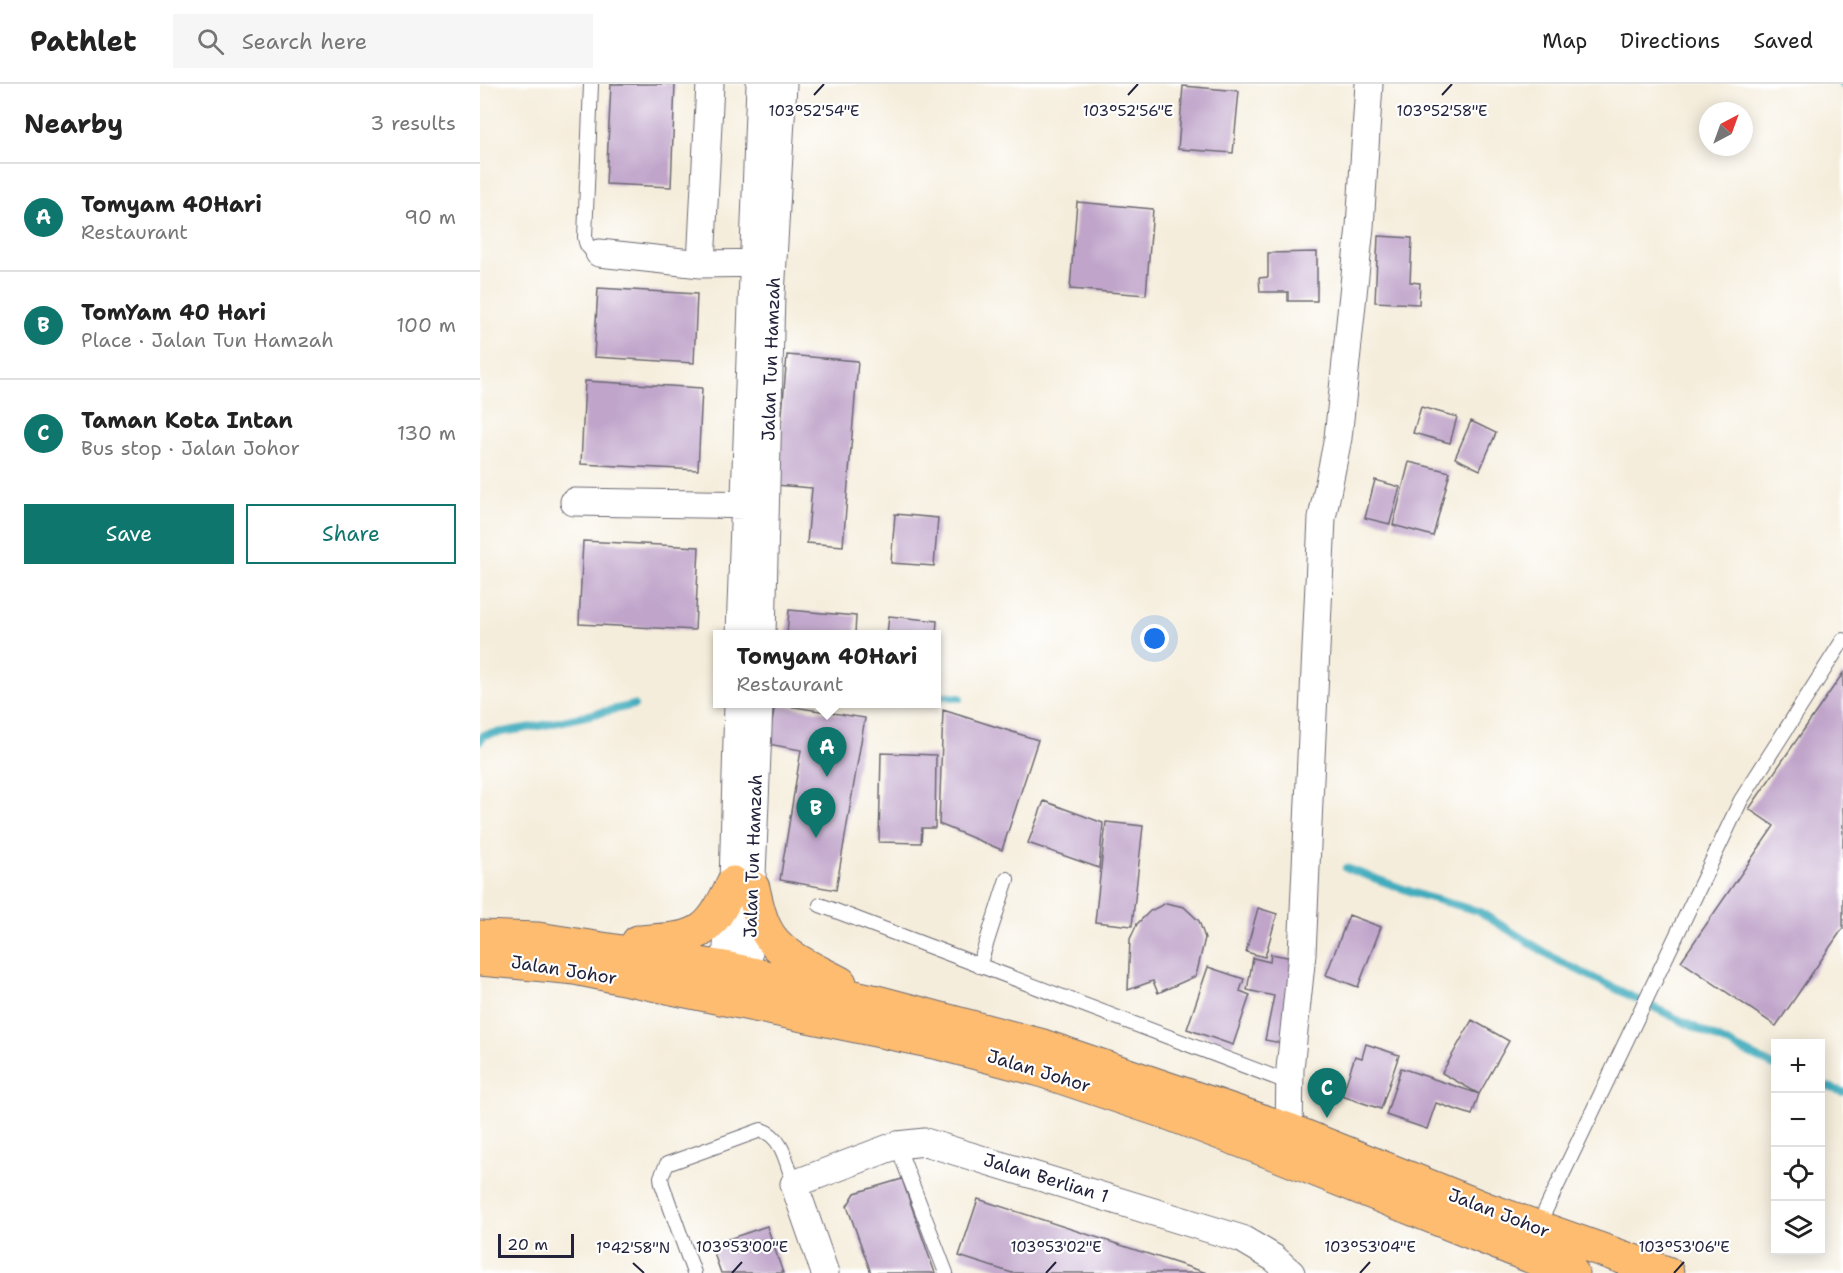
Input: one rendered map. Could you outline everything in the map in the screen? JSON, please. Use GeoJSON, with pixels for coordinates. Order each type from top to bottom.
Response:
{"type":"FeatureCollection","features":[{"type":"Feature","properties":{"kind":"highway"},"geometry":{"type":"LineString","coordinates":[[585,946],[680,939],[701,931],[743,886],[765,930],[773,940],[805,965],[873,1001]]}},
{"type":"Feature","properties":{"kind":"highway","name":"Jalan Johor"},"geometry":{"type":"LineString","coordinates":[[480,937],[538,939],[585,946],[873,1001],[1043,1046],[1289,1130],[1537,1228],[1667,1273]]}},
{"type":"Feature","properties":{"kind":"highway","name":"Jalan Johor"},"geometry":{"type":"LineString","coordinates":[[480,959],[575,968],[969,1050],[1101,1090],[1281,1156],[1572,1273]]}},
{"type":"Feature","properties":{"kind":"highway"},"geometry":{"type":"LineString","coordinates":[[646,984],[736,975],[744,989],[773,999],[809,1018]]}},
{"type":"Feature","properties":{"kind":"street"},"geometry":{"type":"LineString","coordinates":[[701,264],[710,84]]}},
{"type":"Feature","properties":{"kind":"street","name":"Jalan Tun Hamzah"},"geometry":{"type":"LineString","coordinates":[[740,630],[755,505],[763,262],[760,84]]}},
{"type":"Feature","properties":{"kind":"street","name":"Jalan Tun Hamzah"},"geometry":{"type":"LineString","coordinates":[[763,262],[783,84]]}},
{"type":"Feature","properties":{"kind":"street"},"geometry":{"type":"LineString","coordinates":[[1289,1130],[1290,1083],[1302,954],[1322,518],[1338,438],[1360,227],[1369,84]]}},
{"type":"Feature","properties":{"kind":"street"},"geometry":{"type":"LineString","coordinates":[[599,253],[701,264],[763,262]]}},
{"type":"Feature","properties":{"kind":"street"},"geometry":{"type":"LineString","coordinates":[[574,502],[755,505]]}},
{"type":"Feature","properties":{"kind":"street","name":"Jalan Tun Hamzah"},"geometry":{"type":"LineString","coordinates":[[755,505],[762,630]]}},
{"type":"Feature","properties":{"kind":"street","name":"Jalan Tun Hamzah"},"geometry":{"type":"LineString","coordinates":[[738,708],[743,886]]}},
{"type":"Feature","properties":{"kind":"street","name":"Jalan Tun Hamzah"},"geometry":{"type":"LineString","coordinates":[[736,975],[759,708]]}},
{"type":"Feature","properties":{"kind":"street","name":"Jalan Berlian 1"},"geometry":{"type":"LineString","coordinates":[[794,1184],[897,1144],[925,1142],[1242,1239],[1274,1258],[1290,1273]]}},
{"type":"Feature","properties":{"kind":"street"},"geometry":{"type":"LineString","coordinates":[[794,1184],[825,1273]]}},
{"type":"Feature","properties":{"kind":"lane"},"geometry":{"type":"LineString","coordinates":[[591,84],[585,237],[586,245],[592,251],[599,253]]}},
{"type":"Feature","properties":{"kind":"lane"},"geometry":{"type":"LineString","coordinates":[[1537,1228],[1741,800],[1843,640]]}},
{"type":"Feature","properties":{"kind":"lane"},"geometry":{"type":"LineString","coordinates":[[979,966],[1007,879]]}},
{"type":"Feature","properties":{"kind":"lane"},"geometry":{"type":"LineString","coordinates":[[820,905],[1290,1083]]}},
{"type":"Feature","properties":{"kind":"lane"},"geometry":{"type":"LineString","coordinates":[[694,1273],[662,1184],[661,1177],[667,1164],[761,1130],[769,1132],[779,1143],[794,1184]]}},
{"type":"Feature","properties":{"kind":"lane"},"geometry":{"type":"LineString","coordinates":[[897,1144],[946,1273]]}},
{"type":"Feature","properties":{"kind":"building"},"geometry":{"type":"Polygon","coordinates":[[[611,84],[675,84],[671,187],[606,184],[611,84]]]}},
{"type":"Feature","properties":{"kind":"building"},"geometry":{"type":"Polygon","coordinates":[[[1183,86],[1239,91],[1233,153],[1178,149],[1183,86]]]}},
{"type":"Feature","properties":{"kind":"building"},"geometry":{"type":"Polygon","coordinates":[[[1077,202],[1153,209],[1146,295],[1070,289],[1077,202]]]}},
{"type":"Feature","properties":{"kind":"building"},"geometry":{"type":"Polygon","coordinates":[[[1378,236],[1412,238],[1410,282],[1420,283],[1419,304],[1375,302],[1378,236]]]}},
{"type":"Feature","properties":{"kind":"building"},"geometry":{"type":"Polygon","coordinates":[[[1317,252],[1317,301],[1288,301],[1288,292],[1260,292],[1259,278],[1268,277],[1268,253],[1317,252]]]}},
{"type":"Feature","properties":{"kind":"building"},"geometry":{"type":"Polygon","coordinates":[[[598,288],[697,294],[694,363],[594,357],[598,288]]]}},
{"type":"Feature","properties":{"kind":"building"},"geometry":{"type":"Polygon","coordinates":[[[787,355],[858,361],[843,546],[807,543],[812,488],[776,485],[787,355]]]}},
{"type":"Feature","properties":{"kind":"building"},"geometry":{"type":"Polygon","coordinates":[[[585,381],[702,388],[698,470],[581,464],[585,381]]]}},
{"type":"Feature","properties":{"kind":"building"},"geometry":{"type":"Polygon","coordinates":[[[1421,407],[1457,417],[1450,443],[1413,433],[1421,407]]]}},
{"type":"Feature","properties":{"kind":"building"},"geometry":{"type":"Polygon","coordinates":[[[1471,421],[1496,433],[1480,470],[1455,458],[1471,421]]]}},
{"type":"Feature","properties":{"kind":"building"},"geometry":{"type":"Polygon","coordinates":[[[1409,462],[1450,472],[1433,536],[1393,525],[1409,462]]]}},
{"type":"Feature","properties":{"kind":"building"},"geometry":{"type":"Polygon","coordinates":[[[1375,480],[1400,487],[1390,524],[1365,518],[1375,480]]]}},
{"type":"Feature","properties":{"kind":"building"},"geometry":{"type":"Polygon","coordinates":[[[895,514],[938,518],[934,566],[891,563],[895,514]]]}},
{"type":"Feature","properties":{"kind":"building"},"geometry":{"type":"Polygon","coordinates":[[[583,541],[699,547],[695,630],[579,624],[583,541]]]}},
{"type":"Feature","properties":{"kind":"building"},"geometry":{"type":"Polygon","coordinates":[[[789,610],[856,616],[855,630],[787,630],[789,610]]]}},
{"type":"Feature","properties":{"kind":"building"},"geometry":{"type":"Polygon","coordinates":[[[889,616],[937,621],[936,630],[887,630],[889,616]]]}},
{"type":"Feature","properties":{"kind":"building"},"geometry":{"type":"Polygon","coordinates":[[[1843,673],[1843,928],[1776,1026],[1681,961],[1774,826],[1749,809],[1843,673]]]}},
{"type":"Feature","properties":{"kind":"building"},"geometry":{"type":"Polygon","coordinates":[[[774,708],[801,708],[865,718],[836,890],[780,880],[801,750],[768,744],[774,708]]]}},
{"type":"Feature","properties":{"kind":"building"},"geometry":{"type":"Polygon","coordinates":[[[943,710],[1038,740],[1002,850],[939,824],[943,710]]]}},
{"type":"Feature","properties":{"kind":"building"},"geometry":{"type":"Polygon","coordinates":[[[881,753],[936,755],[935,828],[922,828],[921,843],[879,842],[881,753]]]}},
{"type":"Feature","properties":{"kind":"building"},"geometry":{"type":"Polygon","coordinates":[[[1044,801],[1103,823],[1099,868],[1028,843],[1044,801]]]}},
{"type":"Feature","properties":{"kind":"building"},"geometry":{"type":"Polygon","coordinates":[[[1106,822],[1143,826],[1132,926],[1095,922],[1106,822]]]}},
{"type":"Feature","properties":{"kind":"building"},"geometry":{"type":"Polygon","coordinates":[[[1166,903],[1184,907],[1199,921],[1205,938],[1196,976],[1158,993],[1153,981],[1128,990],[1130,939],[1137,924],[1150,911],[1166,903]]]}},
{"type":"Feature","properties":{"kind":"building"},"geometry":{"type":"Polygon","coordinates":[[[1258,908],[1277,914],[1265,957],[1246,952],[1258,908]]]}},
{"type":"Feature","properties":{"kind":"building"},"geometry":{"type":"Polygon","coordinates":[[[1349,915],[1381,927],[1358,987],[1326,975],[1349,915]]]}},
{"type":"Feature","properties":{"kind":"building"},"geometry":{"type":"Polygon","coordinates":[[[1271,954],[1298,959],[1281,1043],[1265,1040],[1274,996],[1247,990],[1253,958],[1270,962],[1271,954]]]}},
{"type":"Feature","properties":{"kind":"building"},"geometry":{"type":"Polygon","coordinates":[[[1208,967],[1244,979],[1240,991],[1250,995],[1233,1045],[1187,1029],[1208,967]]]}},
{"type":"Feature","properties":{"kind":"building"},"geometry":{"type":"Polygon","coordinates":[[[1472,1020],[1509,1041],[1479,1094],[1442,1073],[1472,1020]]]}},
{"type":"Feature","properties":{"kind":"building"},"geometry":{"type":"Polygon","coordinates":[[[1366,1044],[1399,1055],[1381,1109],[1342,1096],[1355,1056],[1362,1058],[1366,1044]]]}},
{"type":"Feature","properties":{"kind":"building"},"geometry":{"type":"Polygon","coordinates":[[[1401,1068],[1479,1094],[1472,1115],[1436,1103],[1427,1129],[1386,1115],[1401,1068]]]}},
{"type":"Feature","properties":{"kind":"building"},"geometry":{"type":"Polygon","coordinates":[[[902,1179],[935,1273],[871,1273],[847,1206],[855,1193],[902,1179]]]}},
{"type":"Feature","properties":{"kind":"building"},"geometry":{"type":"Polygon","coordinates":[[[978,1199],[1207,1273],[1012,1273],[959,1256],[978,1199]]]}},
{"type":"Feature","properties":{"kind":"building"},"geometry":{"type":"Polygon","coordinates":[[[767,1226],[783,1273],[721,1273],[711,1245],[767,1226]]]}},
{"type":"Feature","properties":{"kind":"waterway"},"geometry":{"type":"LineString","coordinates":[[941,696],[960,698]]}},
{"type":"Feature","properties":{"kind":"waterway"},"geometry":{"type":"LineString","coordinates":[[480,741],[484,735],[545,725],[634,705]]}},
{"type":"Feature","properties":{"kind":"waterway"},"geometry":{"type":"LineString","coordinates":[[1346,868],[1423,896],[1478,911],[1559,961],[1771,1065]]}},
{"type":"Feature","properties":{"kind":"waterway"},"geometry":{"type":"LineString","coordinates":[[1825,1086],[1843,1092]]}},
{"type":"Feature","properties":{"kind":"place","name":"Tomyam 40Hari"},"geometry":{"type":"Point","coordinates":[827,777]}},
{"type":"Feature","properties":{"kind":"place","name":"TomYam 40 Hari"},"geometry":{"type":"Point","coordinates":[816,838]}},
{"type":"Feature","properties":{"kind":"place","name":"Taman Kota Intan"},"geometry":{"type":"Point","coordinates":[1327,1118]}}]}
